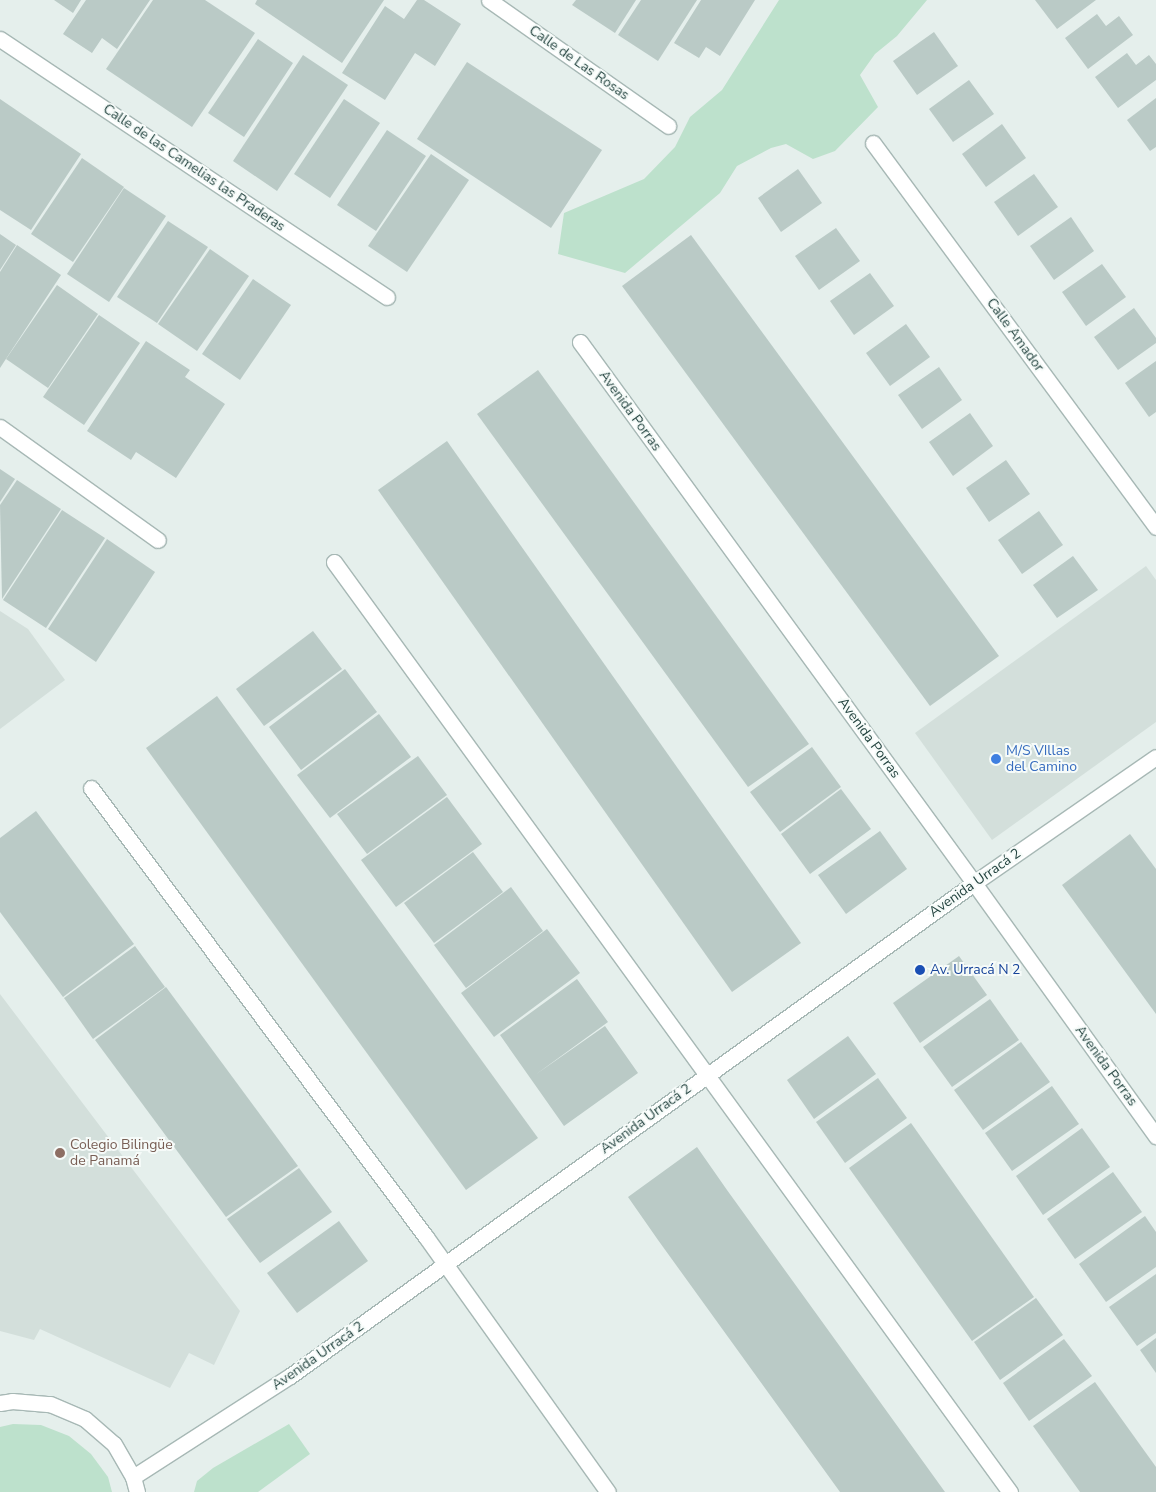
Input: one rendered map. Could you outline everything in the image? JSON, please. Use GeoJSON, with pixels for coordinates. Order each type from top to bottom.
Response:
{"type":"FeatureCollection","features":[{"type":"Feature","properties":{"kind":"street","name":"Calle de Las Rosas"},"geometry":{"type":"LineString","coordinates":[[490,0],[668,126]]}},
{"type":"Feature","properties":{"kind":"street","name":"Calle de las Camelias las Praderas"},"geometry":{"type":"LineString","coordinates":[[0,39],[387,297]]}},
{"type":"Feature","properties":{"kind":"street","name":"Calle Amador"},"geometry":{"type":"LineString","coordinates":[[873,142],[1156,527]]}},
{"type":"Feature","properties":{"kind":"street","name":"Avenida Porras"},"geometry":{"type":"LineString","coordinates":[[580,342],[1156,1136]]}},
{"type":"Feature","properties":{"kind":"street"},"geometry":{"type":"LineString","coordinates":[[0,427],[158,540]]}},
{"type":"Feature","properties":{"kind":"street"},"geometry":{"type":"LineString","coordinates":[[334,562],[1010,1492]]}},
{"type":"Feature","properties":{"kind":"street","name":"Avenida Urracá 2"},"geometry":{"type":"LineString","coordinates":[[133,1477],[271,1390],[447,1266],[708,1074],[974,883],[1156,757]]}},
{"type":"Feature","properties":{"kind":"street"},"geometry":{"type":"LineString","coordinates":[[90,788],[447,1266],[608,1492]]}},
{"type":"Feature","properties":{"kind":"street"},"geometry":{"type":"LineString","coordinates":[[0,1404],[12,1401],[50,1404],[85,1419],[114,1444],[133,1477],[137,1492]]}},
{"type":"Feature","properties":{"kind":"shaded area"},"geometry":{"type":"Polygon","coordinates":[[[1146,566],[1156,580],[1156,722],[992,840],[915,733],[1146,566]]]}},
{"type":"Feature","properties":{"kind":"shaded area"},"geometry":{"type":"Polygon","coordinates":[[[0,611],[28,629],[65,680],[0,729],[0,611]]]}},
{"type":"Feature","properties":{"kind":"shaded area","name":"Colegio Bilingüe de Panamá"},"geometry":{"type":"Polygon","coordinates":[[[0,994],[240,1311],[214,1365],[189,1353],[170,1388],[40,1329],[34,1340],[0,1331],[0,994]]]}},
{"type":"Feature","properties":{"kind":"green space"},"geometry":{"type":"Polygon","coordinates":[[[779,0],[927,0],[897,36],[875,54],[860,75],[878,107],[835,151],[813,159],[786,144],[771,148],[737,166],[720,193],[625,273],[558,254],[564,213],[644,179],[675,147],[690,117],[722,90],[779,0]]]}},
{"type":"Feature","properties":{"kind":"green space"},"geometry":{"type":"Polygon","coordinates":[[[13,1424],[41,1425],[69,1436],[91,1454],[108,1477],[112,1492],[0,1492],[0,1427],[13,1424]]]}},
{"type":"Feature","properties":{"kind":"green space"},"geometry":{"type":"Polygon","coordinates":[[[289,1424],[310,1454],[258,1492],[194,1492],[197,1481],[213,1468],[289,1424]]]}},
{"type":"Feature","properties":{"kind":"building"},"geometry":{"type":"Polygon","coordinates":[[[54,0],[81,0],[73,13],[54,0]]]}},
{"type":"Feature","properties":{"kind":"building"},"geometry":{"type":"Polygon","coordinates":[[[86,0],[150,0],[117,49],[102,38],[92,53],[63,34],[86,0]]]}},
{"type":"Feature","properties":{"kind":"building"},"geometry":{"type":"Polygon","coordinates":[[[153,0],[205,0],[255,33],[192,127],[106,69],[153,0]]]}},
{"type":"Feature","properties":{"kind":"building"},"geometry":{"type":"Polygon","coordinates":[[[257,0],[384,0],[342,63],[255,4],[257,0]]]}},
{"type":"Feature","properties":{"kind":"building"},"geometry":{"type":"Polygon","coordinates":[[[417,0],[424,0],[461,24],[435,66],[415,53],[385,100],[342,73],[385,6],[404,19],[417,0]]]}},
{"type":"Feature","properties":{"kind":"building"},"geometry":{"type":"Polygon","coordinates":[[[576,0],[636,0],[615,33],[572,5],[576,0]]]}},
{"type":"Feature","properties":{"kind":"building"},"geometry":{"type":"Polygon","coordinates":[[[641,0],[697,0],[658,61],[618,35],[641,0]]]}},
{"type":"Feature","properties":{"kind":"building"},"geometry":{"type":"Polygon","coordinates":[[[701,0],[755,0],[720,56],[706,47],[699,58],[674,43],[701,0]]]}},
{"type":"Feature","properties":{"kind":"building"},"geometry":{"type":"Polygon","coordinates":[[[1035,0],[1096,0],[1057,29],[1035,0]]]}},
{"type":"Feature","properties":{"kind":"building"},"geometry":{"type":"Polygon","coordinates":[[[1097,14],[1106,26],[1119,16],[1133,35],[1088,69],[1065,38],[1097,14]]]}},
{"type":"Feature","properties":{"kind":"building"},"geometry":{"type":"Polygon","coordinates":[[[934,32],[958,66],[917,95],[893,61],[934,32]]]}},
{"type":"Feature","properties":{"kind":"building"},"geometry":{"type":"Polygon","coordinates":[[[258,39],[293,63],[244,137],[208,113],[258,39]]]}},
{"type":"Feature","properties":{"kind":"building"},"geometry":{"type":"Polygon","coordinates":[[[1127,53],[1136,65],[1149,55],[1156,64],[1156,80],[1118,108],[1095,77],[1127,53]]]}},
{"type":"Feature","properties":{"kind":"building"},"geometry":{"type":"Polygon","coordinates":[[[303,55],[348,85],[277,191],[233,161],[303,55]]]}},
{"type":"Feature","properties":{"kind":"building"},"geometry":{"type":"Polygon","coordinates":[[[467,62],[602,150],[551,228],[417,139],[467,62]]]}},
{"type":"Feature","properties":{"kind":"building"},"geometry":{"type":"Polygon","coordinates":[[[969,80],[994,114],[953,142],[929,109],[969,80]]]}},
{"type":"Feature","properties":{"kind":"building"},"geometry":{"type":"Polygon","coordinates":[[[1156,98],[1156,147],[1150,151],[1127,120],[1156,98]]]}},
{"type":"Feature","properties":{"kind":"building"},"geometry":{"type":"Polygon","coordinates":[[[0,99],[81,154],[31,230],[0,210],[0,99]]]}},
{"type":"Feature","properties":{"kind":"building"},"geometry":{"type":"Polygon","coordinates":[[[344,99],[380,123],[330,198],[294,174],[344,99]]]}},
{"type":"Feature","properties":{"kind":"building"},"geometry":{"type":"Polygon","coordinates":[[[1002,124],[1026,158],[986,187],[962,154],[1002,124]]]}},
{"type":"Feature","properties":{"kind":"building"},"geometry":{"type":"Polygon","coordinates":[[[387,130],[426,156],[376,231],[337,205],[387,130]]]}},
{"type":"Feature","properties":{"kind":"building"},"geometry":{"type":"Polygon","coordinates":[[[431,154],[469,180],[407,272],[368,246],[431,154]]]}},
{"type":"Feature","properties":{"kind":"building"},"geometry":{"type":"Polygon","coordinates":[[[82,158],[124,187],[73,262],[31,234],[82,158]]]}},
{"type":"Feature","properties":{"kind":"building"},"geometry":{"type":"Polygon","coordinates":[[[798,169],[822,203],[781,232],[758,198],[798,169]]]}},
{"type":"Feature","properties":{"kind":"building"},"geometry":{"type":"Polygon","coordinates":[[[1034,174],[1058,207],[1018,236],[994,202],[1034,174]]]}},
{"type":"Feature","properties":{"kind":"building"},"geometry":{"type":"Polygon","coordinates":[[[124,188],[166,216],[109,302],[67,274],[124,188]]]}},
{"type":"Feature","properties":{"kind":"building"},"geometry":{"type":"Polygon","coordinates":[[[1071,217],[1094,251],[1054,280],[1030,246],[1071,217]]]}},
{"type":"Feature","properties":{"kind":"building"},"geometry":{"type":"Polygon","coordinates":[[[168,221],[208,247],[157,323],[117,297],[168,221]]]}},
{"type":"Feature","properties":{"kind":"building"},"geometry":{"type":"Polygon","coordinates":[[[836,228],[860,261],[819,290],[795,256],[836,228]]]}},
{"type":"Feature","properties":{"kind":"building"},"geometry":{"type":"Polygon","coordinates":[[[0,234],[16,245],[0,270],[0,234]]]}},
{"type":"Feature","properties":{"kind":"building"},"geometry":{"type":"Polygon","coordinates":[[[691,235],[999,656],[930,706],[622,286],[691,235]]]}},
{"type":"Feature","properties":{"kind":"building"},"geometry":{"type":"Polygon","coordinates":[[[17,245],[61,275],[0,368],[0,272],[17,245]]]}},
{"type":"Feature","properties":{"kind":"building"},"geometry":{"type":"Polygon","coordinates":[[[210,249],[249,276],[197,351],[158,324],[210,249]]]}},
{"type":"Feature","properties":{"kind":"building"},"geometry":{"type":"Polygon","coordinates":[[[1102,264],[1126,297],[1086,326],[1062,292],[1102,264]]]}},
{"type":"Feature","properties":{"kind":"building"},"geometry":{"type":"Polygon","coordinates":[[[870,273],[894,306],[854,335],[830,301],[870,273]]]}},
{"type":"Feature","properties":{"kind":"building"},"geometry":{"type":"Polygon","coordinates":[[[253,279],[291,305],[240,380],[202,354],[253,279]]]}},
{"type":"Feature","properties":{"kind":"building"},"geometry":{"type":"Polygon","coordinates":[[[57,285],[98,314],[48,388],[6,359],[57,285]]]}},
{"type":"Feature","properties":{"kind":"building"},"geometry":{"type":"Polygon","coordinates":[[[1134,308],[1156,338],[1156,343],[1118,370],[1094,337],[1134,308]]]}},
{"type":"Feature","properties":{"kind":"building"},"geometry":{"type":"Polygon","coordinates":[[[99,315],[140,343],[84,425],[43,397],[99,315]]]}},
{"type":"Feature","properties":{"kind":"building"},"geometry":{"type":"Polygon","coordinates":[[[906,324],[930,357],[890,386],[866,353],[906,324]]]}},
{"type":"Feature","properties":{"kind":"building"},"geometry":{"type":"Polygon","coordinates":[[[146,341],[190,370],[185,377],[225,404],[176,478],[136,452],[131,460],[87,431],[146,341]]]}},
{"type":"Feature","properties":{"kind":"building"},"geometry":{"type":"Polygon","coordinates":[[[1156,361],[1156,412],[1149,417],[1125,383],[1156,361]]]}},
{"type":"Feature","properties":{"kind":"building"},"geometry":{"type":"Polygon","coordinates":[[[939,367],[962,400],[922,429],[898,395],[939,367]]]}},
{"type":"Feature","properties":{"kind":"building"},"geometry":{"type":"Polygon","coordinates":[[[538,370],[809,744],[748,787],[477,414],[538,370]]]}},
{"type":"Feature","properties":{"kind":"building"},"geometry":{"type":"Polygon","coordinates":[[[970,413],[993,446],[953,476],[929,442],[970,413]]]}},
{"type":"Feature","properties":{"kind":"building"},"geometry":{"type":"Polygon","coordinates":[[[447,441],[801,943],[732,992],[378,490],[447,441]]]}},
{"type":"Feature","properties":{"kind":"building"},"geometry":{"type":"Polygon","coordinates":[[[1006,460],[1030,494],[989,522],[966,488],[1006,460]]]}},
{"type":"Feature","properties":{"kind":"building"},"geometry":{"type":"Polygon","coordinates":[[[0,469],[15,479],[0,502],[0,469]]]}},
{"type":"Feature","properties":{"kind":"building"},"geometry":{"type":"Polygon","coordinates":[[[17,480],[61,509],[2,599],[0,505],[17,480]]]}},
{"type":"Feature","properties":{"kind":"building"},"geometry":{"type":"Polygon","coordinates":[[[62,510],[105,538],[46,628],[3,600],[62,510]]]}},
{"type":"Feature","properties":{"kind":"building"},"geometry":{"type":"Polygon","coordinates":[[[1039,511],[1063,545],[1022,574],[998,540],[1039,511]]]}},
{"type":"Feature","properties":{"kind":"building"},"geometry":{"type":"Polygon","coordinates":[[[107,539],[155,572],[96,662],[48,629],[107,539]]]}},
{"type":"Feature","properties":{"kind":"building"},"geometry":{"type":"Polygon","coordinates":[[[1073,556],[1098,590],[1057,618],[1033,585],[1073,556]]]}},
{"type":"Feature","properties":{"kind":"building"},"geometry":{"type":"Polygon","coordinates":[[[313,631],[342,669],[264,726],[236,689],[313,631]]]}},
{"type":"Feature","properties":{"kind":"building"},"geometry":{"type":"Polygon","coordinates":[[[345,669],[377,712],[301,770],[269,727],[345,669]]]}},
{"type":"Feature","properties":{"kind":"building"},"geometry":{"type":"Polygon","coordinates":[[[217,696],[538,1138],[466,1190],[146,748],[217,696]]]}},
{"type":"Feature","properties":{"kind":"building"},"geometry":{"type":"Polygon","coordinates":[[[379,714],[411,757],[330,818],[297,775],[379,714]]]}},
{"type":"Feature","properties":{"kind":"building"},"geometry":{"type":"Polygon","coordinates":[[[812,747],[841,787],[780,832],[750,792],[812,747]]]}},
{"type":"Feature","properties":{"kind":"building"},"geometry":{"type":"Polygon","coordinates":[[[418,756],[447,795],[367,854],[337,814],[418,756]]]}},
{"type":"Feature","properties":{"kind":"building"},"geometry":{"type":"Polygon","coordinates":[[[841,789],[871,829],[810,874],[781,834],[841,789]]]}},
{"type":"Feature","properties":{"kind":"building"},"geometry":{"type":"Polygon","coordinates":[[[447,797],[482,844],[396,907],[361,860],[447,797]]]}},
{"type":"Feature","properties":{"kind":"building"},"geometry":{"type":"Polygon","coordinates":[[[36,811],[134,944],[63,997],[0,912],[0,838],[36,811]]]}},
{"type":"Feature","properties":{"kind":"building"},"geometry":{"type":"Polygon","coordinates":[[[880,831],[907,869],[846,914],[818,875],[880,831]]]}},
{"type":"Feature","properties":{"kind":"building"},"geometry":{"type":"Polygon","coordinates":[[[1130,834],[1156,869],[1156,1014],[1062,885],[1130,834]]]}},
{"type":"Feature","properties":{"kind":"building"},"geometry":{"type":"Polygon","coordinates":[[[473,852],[503,892],[434,943],[404,903],[473,852]]]}},
{"type":"Feature","properties":{"kind":"building"},"geometry":{"type":"Polygon","coordinates":[[[511,887],[543,931],[466,988],[434,945],[511,887]]]}},
{"type":"Feature","properties":{"kind":"building"},"geometry":{"type":"Polygon","coordinates":[[[547,929],[580,973],[494,1037],[461,993],[547,929]]]}},
{"type":"Feature","properties":{"kind":"building"},"geometry":{"type":"Polygon","coordinates":[[[135,946],[165,987],[93,1039],[64,998],[135,946]]]}},
{"type":"Feature","properties":{"kind":"building"},"geometry":{"type":"Polygon","coordinates":[[[959,956],[987,995],[920,1043],[893,1003],[959,956]]]}},
{"type":"Feature","properties":{"kind":"building"},"geometry":{"type":"Polygon","coordinates":[[[577,979],[608,1022],[535,1075],[605,1026],[638,1073],[564,1126],[500,1035],[577,979]]]}},
{"type":"Feature","properties":{"kind":"building"},"geometry":{"type":"Polygon","coordinates":[[[166,987],[298,1166],[226,1217],[95,1040],[166,987]]]}},
{"type":"Feature","properties":{"kind":"building"},"geometry":{"type":"Polygon","coordinates":[[[990,999],[1019,1040],[952,1087],[923,1047],[990,999]]]}},
{"type":"Feature","properties":{"kind":"building"},"geometry":{"type":"Polygon","coordinates":[[[848,1036],[876,1074],[814,1119],[787,1080],[848,1036]]]}},
{"type":"Feature","properties":{"kind":"building"},"geometry":{"type":"Polygon","coordinates":[[[1021,1042],[1050,1082],[983,1130],[954,1090],[1021,1042]]]}},
{"type":"Feature","properties":{"kind":"building"},"geometry":{"type":"Polygon","coordinates":[[[878,1078],[907,1118],[845,1163],[816,1122],[878,1078]]]}},
{"type":"Feature","properties":{"kind":"building"},"geometry":{"type":"Polygon","coordinates":[[[1052,1086],[1079,1124],[1012,1171],[985,1133],[1052,1086]]]}},
{"type":"Feature","properties":{"kind":"building"},"geometry":{"type":"Polygon","coordinates":[[[911,1123],[1034,1297],[972,1341],[849,1168],[911,1123]]]}},
{"type":"Feature","properties":{"kind":"building"},"geometry":{"type":"Polygon","coordinates":[[[1082,1128],[1110,1167],[1043,1215],[1016,1176],[1082,1128]]]}},
{"type":"Feature","properties":{"kind":"building"},"geometry":{"type":"Polygon","coordinates":[[[697,1147],[945,1492],[840,1492],[658,1240],[628,1197],[697,1147]]]}},
{"type":"Feature","properties":{"kind":"building"},"geometry":{"type":"Polygon","coordinates":[[[299,1168],[332,1212],[260,1263],[227,1219],[299,1168]]]}},
{"type":"Feature","properties":{"kind":"building"},"geometry":{"type":"Polygon","coordinates":[[[1113,1172],[1142,1212],[1075,1259],[1047,1219],[1113,1172]]]}},
{"type":"Feature","properties":{"kind":"building"},"geometry":{"type":"Polygon","coordinates":[[[1145,1216],[1156,1232],[1156,1267],[1106,1302],[1079,1264],[1145,1216]]]}},
{"type":"Feature","properties":{"kind":"building"},"geometry":{"type":"Polygon","coordinates":[[[339,1221],[368,1261],[297,1313],[267,1273],[339,1221]]]}},
{"type":"Feature","properties":{"kind":"building"},"geometry":{"type":"Polygon","coordinates":[[[1156,1274],[1156,1333],[1137,1346],[1109,1307],[1156,1274]]]}},
{"type":"Feature","properties":{"kind":"building"},"geometry":{"type":"Polygon","coordinates":[[[1036,1298],[1063,1335],[1000,1380],[974,1342],[1036,1298]]]}},
{"type":"Feature","properties":{"kind":"building"},"geometry":{"type":"Polygon","coordinates":[[[1156,1338],[1156,1373],[1140,1350],[1156,1338]]]}},
{"type":"Feature","properties":{"kind":"building"},"geometry":{"type":"Polygon","coordinates":[[[1064,1339],[1092,1376],[1029,1421],[1003,1383],[1064,1339]]]}},
{"type":"Feature","properties":{"kind":"building"},"geometry":{"type":"Polygon","coordinates":[[[1095,1382],[1156,1467],[1156,1492],[1080,1492],[1033,1426],[1095,1382]]]}},
{"type":"Feature","properties":{"kind":"place","name":"M/S VIllas del Camino"},"geometry":{"type":"Point","coordinates":[996,759]}},
{"type":"Feature","properties":{"kind":"place","name":"Av. Urracá N 2"},"geometry":{"type":"Point","coordinates":[920,970]}},
{"type":"Feature","properties":{"kind":"place","name":"Colegio Bilingüe de Panamá"},"geometry":{"type":"Point","coordinates":[60,1153]}}]}
